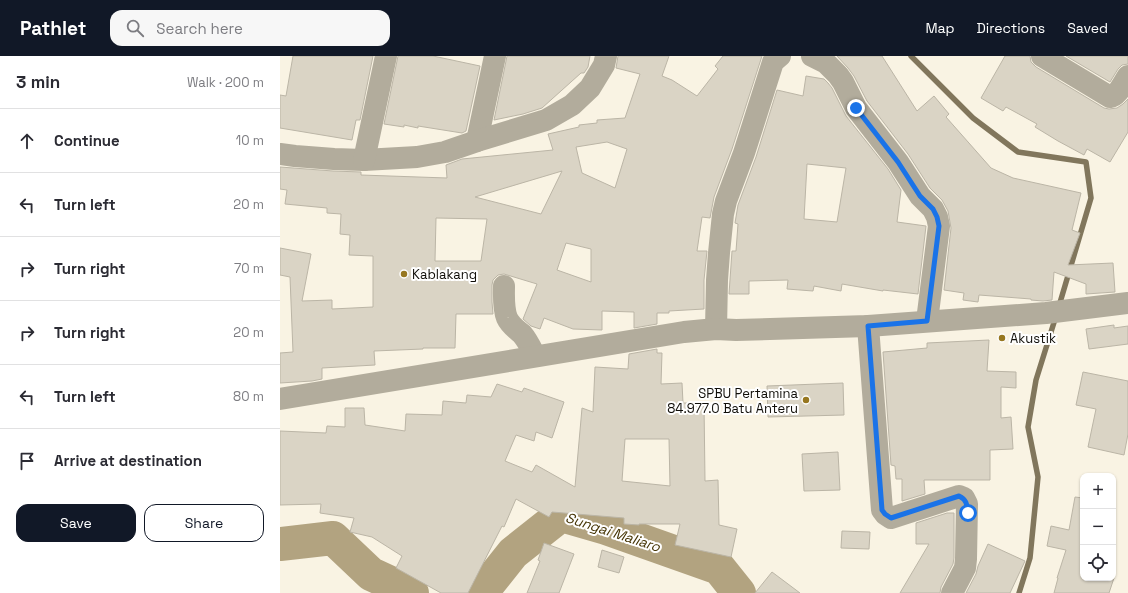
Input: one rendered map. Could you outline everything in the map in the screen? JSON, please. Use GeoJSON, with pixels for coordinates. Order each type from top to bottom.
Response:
{"type":"FeatureCollection","features":[{"type":"Feature","properties":{"kind":"street"},"geometry":{"type":"LineString","coordinates":[[364,160],[386,56]]}},
{"type":"Feature","properties":{"kind":"street"},"geometry":{"type":"LineString","coordinates":[[477,141],[495,56]]}},
{"type":"Feature","properties":{"kind":"street"},"geometry":{"type":"LineString","coordinates":[[280,154],[318,158],[364,160],[418,157],[445,152],[546,120],[572,105],[590,88],[604,65],[606,56]]}},
{"type":"Feature","properties":{"kind":"street"},"geometry":{"type":"LineString","coordinates":[[716,329],[717,274],[721,230],[726,201],[744,153],[773,62],[780,56]]}},
{"type":"Feature","properties":{"kind":"street"},"geometry":{"type":"LineString","coordinates":[[812,56],[826,63],[838,75],[856,108],[898,162],[920,196],[933,209],[937,217],[939,226],[927,321]]}},
{"type":"Feature","properties":{"kind":"street"},"geometry":{"type":"LineString","coordinates":[[1042,56],[1110,97],[1113,97],[1116,94],[1128,76]]}},
{"type":"Feature","properties":{"kind":"street"},"geometry":{"type":"LineString","coordinates":[[504,286],[504,306],[506,317],[512,326],[522,334],[530,345],[535,356]]}},
{"type":"Feature","properties":{"kind":"street"},"geometry":{"type":"LineString","coordinates":[[280,399],[684,332],[716,329],[736,330],[868,326],[1046,313],[1128,303]]}},
{"type":"Feature","properties":{"kind":"street"},"geometry":{"type":"LineString","coordinates":[[868,326],[882,510],[891,518],[959,496],[964,498],[967,504],[968,513],[965,568],[952,593]]}},
{"type":"Feature","properties":{"kind":"building"},"geometry":{"type":"Polygon","coordinates":[[[293,56],[373,56],[360,120],[356,120],[352,140],[280,128],[280,95],[286,96],[293,56]]]}},
{"type":"Feature","properties":{"kind":"building"},"geometry":{"type":"Polygon","coordinates":[[[398,56],[433,56],[480,66],[466,131],[462,133],[418,126],[418,128],[404,125],[404,127],[384,124],[398,56]]]}},
{"type":"Feature","properties":{"kind":"building"},"geometry":{"type":"Polygon","coordinates":[[[507,56],[590,56],[588,67],[584,73],[581,73],[542,108],[523,114],[494,120],[507,56]]]}},
{"type":"Feature","properties":{"kind":"building"},"geometry":{"type":"Polygon","coordinates":[[[618,56],[669,56],[662,76],[672,80],[697,96],[718,69],[715,66],[723,56],[762,56],[732,149],[714,197],[710,218],[702,217],[697,251],[707,251],[704,280],[704,309],[657,313],[657,324],[634,328],[634,312],[602,311],[602,330],[573,329],[544,318],[540,329],[531,326],[523,319],[537,284],[504,274],[498,275],[493,280],[492,285],[493,314],[456,314],[455,348],[374,351],[375,365],[322,368],[322,379],[280,383],[280,353],[293,352],[290,277],[280,275],[280,248],[311,254],[302,301],[332,300],[332,309],[373,307],[373,256],[349,255],[350,235],[340,234],[341,214],[327,213],[327,208],[285,204],[287,190],[280,189],[280,167],[361,172],[361,175],[447,178],[446,165],[462,159],[553,150],[548,134],[579,127],[579,125],[597,123],[597,120],[625,118],[640,74],[616,68],[618,56]],[[607,142],[576,147],[582,173],[615,188],[627,149],[607,142]],[[562,171],[475,197],[541,214],[562,171]],[[436,218],[435,261],[481,261],[487,219],[436,218]],[[566,243],[557,270],[591,282],[591,249],[566,243]]]}},
{"type":"Feature","properties":{"kind":"building"},"geometry":{"type":"Polygon","coordinates":[[[837,56],[882,56],[917,111],[934,96],[949,114],[946,117],[991,168],[1013,178],[1081,193],[1072,230],[1080,233],[1068,265],[1113,263],[1115,292],[1086,294],[1086,284],[1054,272],[1052,300],[1043,301],[979,295],[978,302],[963,300],[964,293],[944,290],[951,228],[948,211],[942,200],[930,188],[908,154],[867,101],[854,76],[837,56]]]}},
{"type":"Feature","properties":{"kind":"building"},"geometry":{"type":"Polygon","coordinates":[[[1005,56],[1030,56],[1031,62],[1036,67],[1104,108],[1117,108],[1128,99],[1128,132],[1110,162],[1087,149],[1084,155],[1035,127],[1037,124],[1006,107],[1003,111],[981,98],[1005,56]]]}},
{"type":"Feature","properties":{"kind":"building"},"geometry":{"type":"Polygon","coordinates":[[[1066,56],[1128,56],[1128,64],[1122,65],[1118,69],[1110,82],[1066,56]]]}},
{"type":"Feature","properties":{"kind":"building"},"geometry":{"type":"Polygon","coordinates":[[[806,76],[824,79],[828,83],[846,116],[888,169],[901,190],[897,222],[926,226],[918,294],[883,291],[842,284],[841,291],[814,286],[813,291],[787,289],[788,280],[749,281],[749,294],[729,294],[732,251],[736,251],[738,224],[735,223],[738,205],[756,157],[777,90],[803,96],[806,76]],[[807,164],[804,219],[837,222],[846,168],[807,164]]]}},
{"type":"Feature","properties":{"kind":"building"},"geometry":{"type":"Polygon","coordinates":[[[1114,325],[1114,328],[1128,326],[1128,344],[1089,349],[1086,329],[1114,325]]]}},
{"type":"Feature","properties":{"kind":"building"},"geometry":{"type":"Polygon","coordinates":[[[989,340],[987,371],[1016,372],[1016,388],[1001,387],[1001,418],[1011,417],[1013,449],[990,450],[990,480],[924,480],[925,494],[902,501],[902,479],[896,479],[895,466],[891,465],[883,352],[927,348],[927,343],[989,340]]]}},
{"type":"Feature","properties":{"kind":"building"},"geometry":{"type":"Polygon","coordinates":[[[657,349],[657,353],[662,353],[661,384],[682,383],[683,403],[704,403],[705,481],[718,480],[719,525],[737,529],[731,557],[675,545],[680,524],[624,524],[624,518],[552,512],[549,517],[516,499],[504,527],[502,526],[468,593],[441,593],[396,568],[402,556],[372,537],[350,532],[354,518],[320,513],[321,504],[280,505],[280,431],[326,433],[327,426],[345,427],[345,408],[364,408],[365,425],[405,431],[406,414],[442,415],[443,401],[466,403],[467,395],[491,397],[497,384],[522,392],[524,388],[564,402],[552,438],[536,432],[534,441],[516,435],[505,461],[532,472],[536,465],[575,487],[582,408],[593,412],[595,367],[628,369],[629,354],[657,349]],[[625,439],[622,481],[670,486],[669,439],[625,439]]]}},
{"type":"Feature","properties":{"kind":"building"},"geometry":{"type":"Polygon","coordinates":[[[1083,372],[1128,381],[1128,434],[1124,455],[1088,447],[1096,409],[1076,405],[1083,372]]]}},
{"type":"Feature","properties":{"kind":"building","name":"SPBU Pertamina 84.977.0 Batu Anteru"},"geometry":{"type":"Polygon","coordinates":[[[843,383],[844,415],[768,417],[767,386],[843,383]]]}},
{"type":"Feature","properties":{"kind":"building"},"geometry":{"type":"Polygon","coordinates":[[[838,452],[840,490],[804,491],[802,454],[838,452]]]}},
{"type":"Feature","properties":{"kind":"building"},"geometry":{"type":"Polygon","coordinates":[[[1075,497],[1080,498],[1080,581],[1113,581],[1109,593],[1054,593],[1066,550],[1047,546],[1051,526],[1069,530],[1075,497]]]}},
{"type":"Feature","properties":{"kind":"building"},"geometry":{"type":"Polygon","coordinates":[[[947,513],[954,513],[954,558],[953,564],[941,587],[940,593],[900,593],[929,544],[916,544],[916,523],[947,513]]]}},
{"type":"Feature","properties":{"kind":"building"},"geometry":{"type":"Polygon","coordinates":[[[842,531],[870,532],[869,549],[841,548],[842,531]]]}},
{"type":"Feature","properties":{"kind":"building"},"geometry":{"type":"Polygon","coordinates":[[[544,543],[574,554],[559,593],[527,593],[540,561],[538,560],[544,543]]]}},
{"type":"Feature","properties":{"kind":"building"},"geometry":{"type":"Polygon","coordinates":[[[988,544],[1025,561],[1010,593],[966,593],[976,574],[988,544]]]}},
{"type":"Feature","properties":{"kind":"building"},"geometry":{"type":"Polygon","coordinates":[[[602,550],[624,557],[619,573],[598,567],[602,550]]]}},
{"type":"Feature","properties":{"kind":"building"},"geometry":{"type":"Polygon","coordinates":[[[772,572],[800,593],[755,593],[772,572]]]}},
{"type":"Feature","properties":{"kind":"waterway"},"geometry":{"type":"LineString","coordinates":[[911,56],[973,118],[1018,152],[1086,162],[1091,198],[1059,306]]}},
{"type":"Feature","properties":{"kind":"waterway"},"geometry":{"type":"LineString","coordinates":[[1019,593],[1030,558],[1038,477],[1028,427],[1036,380],[1056,316]]}},
{"type":"Feature","properties":{"kind":"waterway","name":"Sungai Maliaro"},"geometry":{"type":"LineString","coordinates":[[481,593],[513,553],[561,515],[606,528],[719,568],[739,593]]}},
{"type":"Feature","properties":{"kind":"waterway","name":"Sungai Maliaro"},"geometry":{"type":"LineString","coordinates":[[280,544],[333,538],[371,574],[412,593]]}},
{"type":"Feature","properties":{"kind":"place","name":"Kablakang"},"geometry":{"type":"Point","coordinates":[404,274]}},
{"type":"Feature","properties":{"kind":"place","name":"Akustik"},"geometry":{"type":"Point","coordinates":[1002,338]}},
{"type":"Feature","properties":{"kind":"place","name":"SPBU Pertamina 84.977.0 Batu Anteru"},"geometry":{"type":"Point","coordinates":[806,400]}},
{"type":"Feature","properties":{"kind":"route"},"geometry":{"type":"LineString","coordinates":[[856,108],[898,162],[920,196],[933,209],[939,226],[927,321],[868,326],[882,510],[891,518],[959,496],[964,498],[967,504],[968,513]]}}]}
